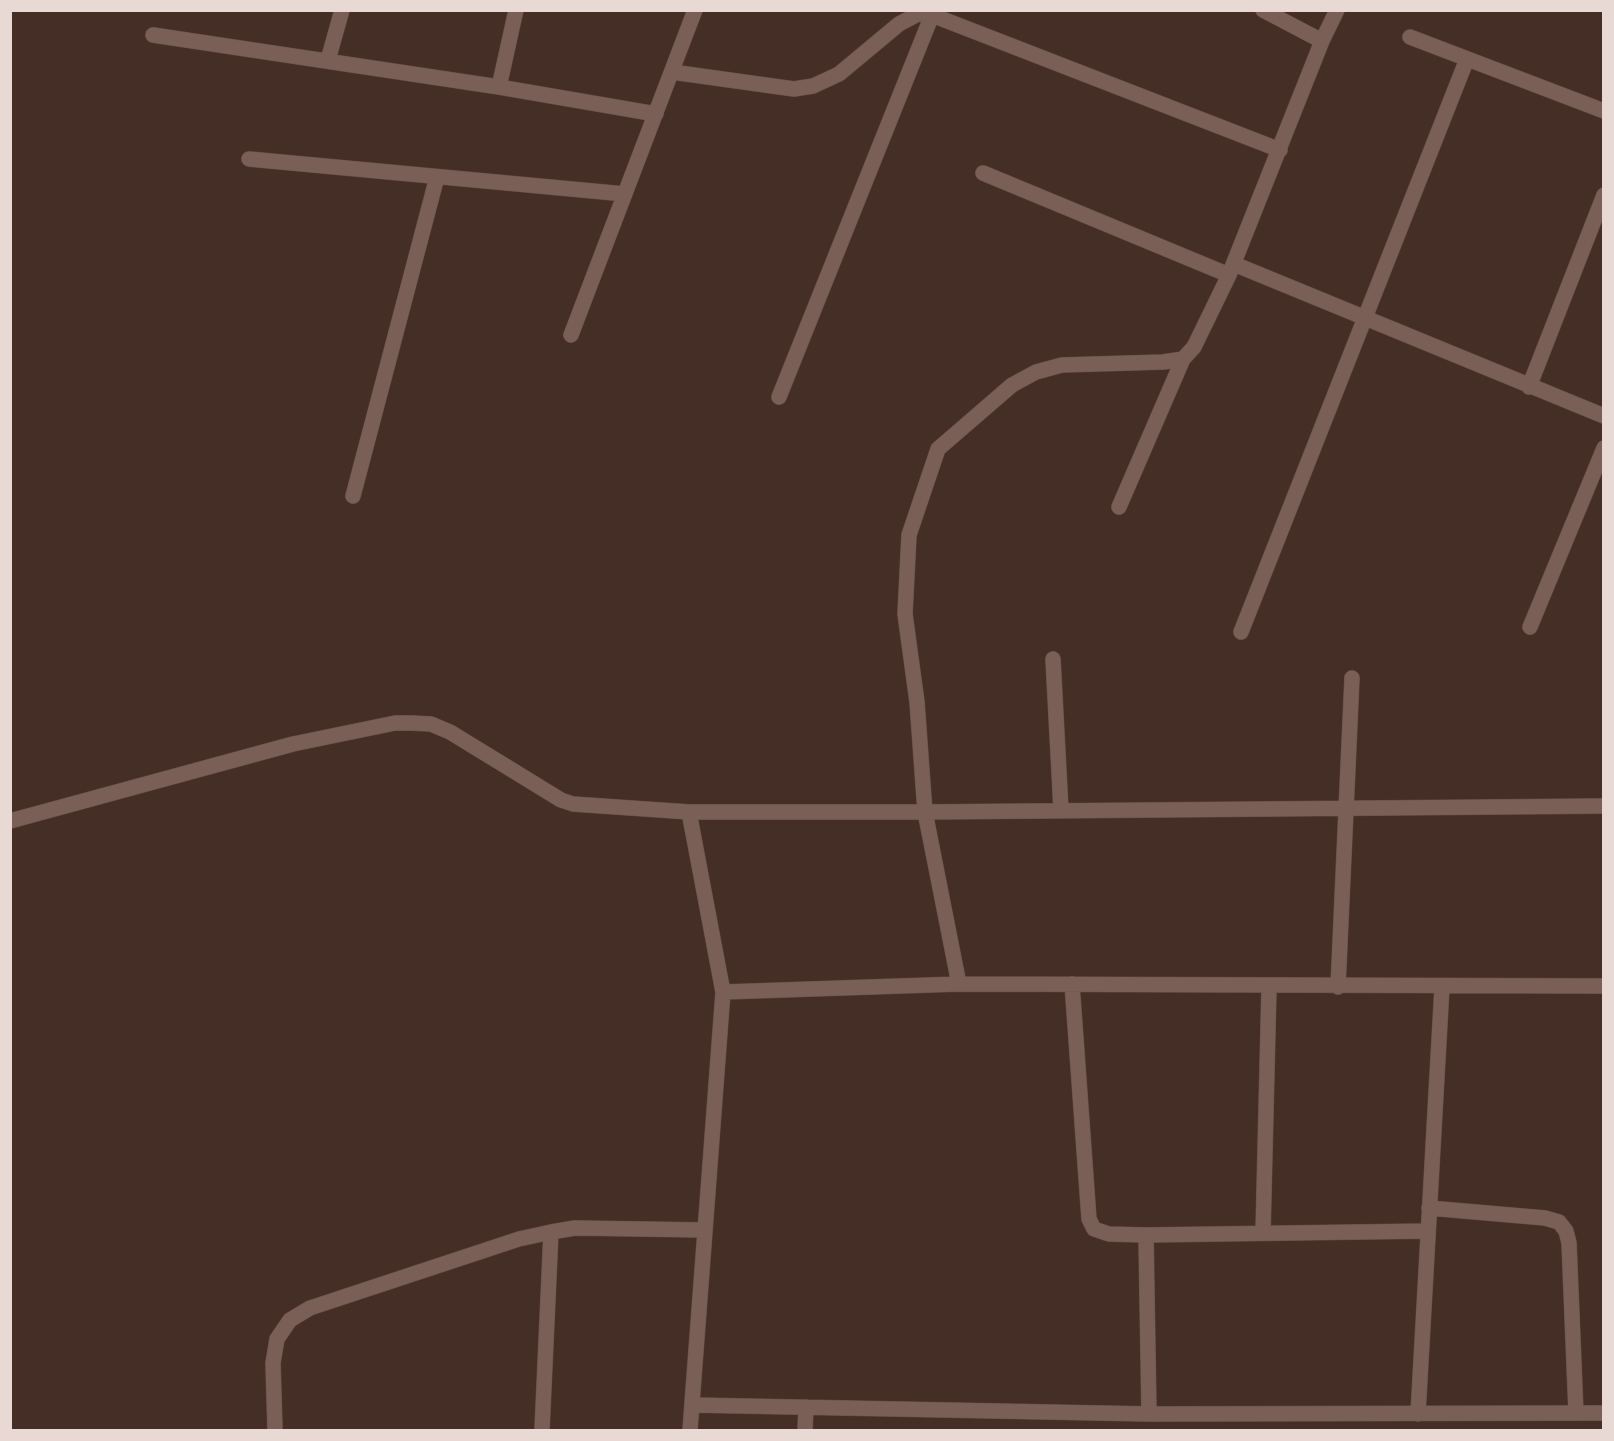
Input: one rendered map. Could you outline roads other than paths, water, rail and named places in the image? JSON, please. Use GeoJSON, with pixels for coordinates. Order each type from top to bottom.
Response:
{"type":"FeatureCollection","features":[{"type":"Feature","properties":{"kind":"street"},"geometry":{"type":"LineString","coordinates":[[328,60],[342,10]]}},
{"type":"Feature","properties":{"kind":"street"},"geometry":{"type":"LineString","coordinates":[[499,87],[516,10]]}},
{"type":"Feature","properties":{"kind":"street"},"geometry":{"type":"LineString","coordinates":[[571,335],[695,10]]}},
{"type":"Feature","properties":{"kind":"street"},"geometry":{"type":"LineString","coordinates":[[1263,10],[1322,41]]}},
{"type":"Feature","properties":{"kind":"street"},"geometry":{"type":"LineString","coordinates":[[1119,507],[1183,359],[1194,347],[1231,270],[1336,10]]}},
{"type":"Feature","properties":{"kind":"street"},"geometry":{"type":"LineString","coordinates":[[672,72],[794,89],[813,86],[839,74],[899,24],[918,14],[932,15],[1280,150]]}},
{"type":"Feature","properties":{"kind":"street"},"geometry":{"type":"LineString","coordinates":[[779,397],[932,15]]}},
{"type":"Feature","properties":{"kind":"street"},"geometry":{"type":"LineString","coordinates":[[153,35],[328,60],[656,114]]}},
{"type":"Feature","properties":{"kind":"street"},"geometry":{"type":"LineString","coordinates":[[1410,37],[1604,111]]}},
{"type":"Feature","properties":{"kind":"street"},"geometry":{"type":"LineString","coordinates":[[1240,633],[1467,59]]}},
{"type":"Feature","properties":{"kind":"street"},"geometry":{"type":"LineString","coordinates":[[249,159],[625,194]]}},
{"type":"Feature","properties":{"kind":"street"},"geometry":{"type":"LineString","coordinates":[[983,173],[1231,270],[1365,318],[1604,416]]}},
{"type":"Feature","properties":{"kind":"street"},"geometry":{"type":"LineString","coordinates":[[353,496],[437,177]]}},
{"type":"Feature","properties":{"kind":"street"},"geometry":{"type":"LineString","coordinates":[[1529,387],[1604,195]]}},
{"type":"Feature","properties":{"kind":"street"},"geometry":{"type":"LineString","coordinates":[[958,984],[925,812],[917,702],[904,614],[909,535],[938,449],[1012,386],[1036,372],[1062,365],[1163,362],[1183,359]]}},
{"type":"Feature","properties":{"kind":"street"},"geometry":{"type":"LineString","coordinates":[[1530,627],[1604,448]]}},
{"type":"Feature","properties":{"kind":"street"},"geometry":{"type":"LineString","coordinates":[[1053,659],[1061,810]]}},
{"type":"Feature","properties":{"kind":"street"},"geometry":{"type":"LineString","coordinates":[[1338,987],[1352,678]]}},
{"type":"Feature","properties":{"kind":"street"},"geometry":{"type":"LineString","coordinates":[[11,820],[293,744],[395,723],[431,724],[450,732],[567,802],[689,812],[1604,806]]}},
{"type":"Feature","properties":{"kind":"street"},"geometry":{"type":"LineString","coordinates":[[689,812],[723,992],[690,1431]]}},
{"type":"Feature","properties":{"kind":"street"},"geometry":{"type":"LineString","coordinates":[[723,992],[958,984],[1269,987],[1604,986]]}},
{"type":"Feature","properties":{"kind":"street"},"geometry":{"type":"LineString","coordinates":[[1072,984],[1089,1219],[1094,1229],[1109,1234],[1428,1231]]}},
{"type":"Feature","properties":{"kind":"street"},"geometry":{"type":"LineString","coordinates":[[1263,1233],[1269,987]]}},
{"type":"Feature","properties":{"kind":"street"},"geometry":{"type":"LineString","coordinates":[[1418,1414],[1442,987]]}},
{"type":"Feature","properties":{"kind":"street"},"geometry":{"type":"LineString","coordinates":[[1429,1208],[1545,1218],[1559,1222],[1566,1231],[1569,1243],[1576,1413]]}},
{"type":"Feature","properties":{"kind":"street"},"geometry":{"type":"LineString","coordinates":[[275,1431],[273,1364],[277,1339],[290,1320],[321,1305],[519,1239],[551,1232],[575,1228],[705,1230]]}},
{"type":"Feature","properties":{"kind":"street"},"geometry":{"type":"LineString","coordinates":[[542,1431],[551,1232]]}},
{"type":"Feature","properties":{"kind":"street"},"geometry":{"type":"LineString","coordinates":[[1146,1234],[1149,1414]]}},
{"type":"Feature","properties":{"kind":"street"},"geometry":{"type":"LineString","coordinates":[[692,1405],[1149,1414],[1604,1413]]}},
{"type":"Feature","properties":{"kind":"street"},"geometry":{"type":"LineString","coordinates":[[805,1431],[806,1407]]}},
{"type":"Feature","properties":{"kind":"street"},"geometry":{"type":"LineString","coordinates":[[1330,1414],[1330,1431]]}}]}
